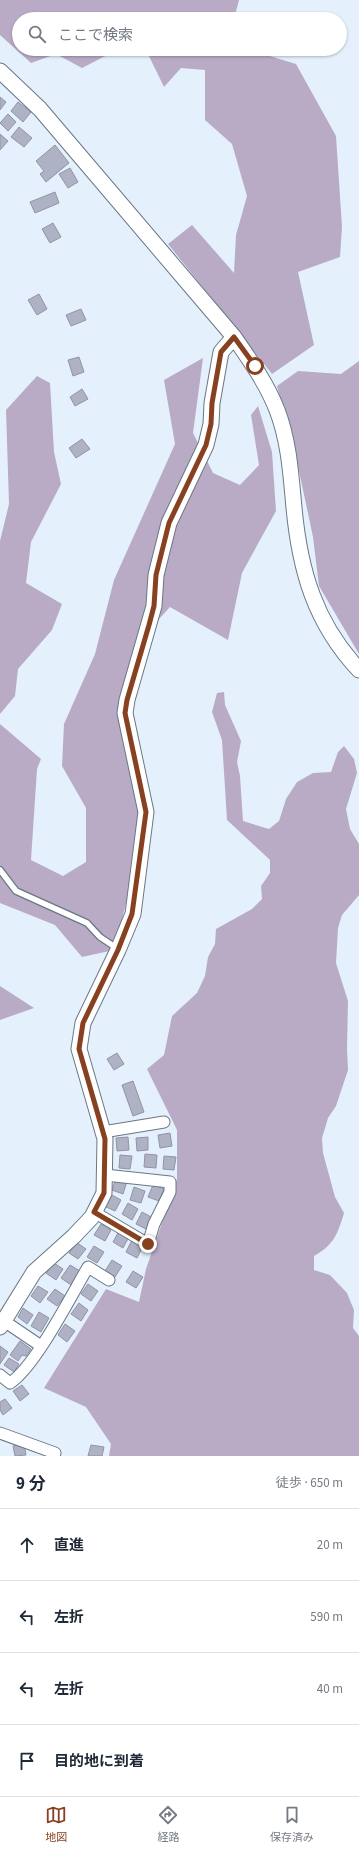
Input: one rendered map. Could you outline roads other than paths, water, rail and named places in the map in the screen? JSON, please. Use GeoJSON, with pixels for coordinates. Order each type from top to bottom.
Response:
{"type":"FeatureCollection","features":[{"type":"Feature","properties":{"kind":"street"},"geometry":{"type":"LineString","coordinates":[[0,71],[40,109],[234,337],[255,366],[277,410],[286,443],[299,549],[307,585],[326,627],[343,653],[359,670]]}},
{"type":"Feature","properties":{"kind":"street"},"geometry":{"type":"LineString","coordinates":[[41,1346],[2,1324],[34,1272],[74,1236],[92,1217],[104,1193],[105,1139],[79,1049],[83,1023],[118,950],[132,914],[146,812],[125,713],[127,700],[151,619],[156,575],[169,523],[206,445],[211,424],[212,403],[221,352],[234,337]]}},
{"type":"Feature","properties":{"kind":"street"},"geometry":{"type":"LineString","coordinates":[[103,1132],[164,1122]]}},
{"type":"Feature","properties":{"kind":"street"},"geometry":{"type":"LineString","coordinates":[[94,1212],[148,1244],[154,1224],[170,1192],[170,1182],[105,1175]]}},
{"type":"Feature","properties":{"kind":"street"},"geometry":{"type":"LineString","coordinates":[[0,1375],[10,1383],[20,1377],[41,1346],[88,1267],[108,1280]]}},
{"type":"Feature","properties":{"kind":"street"},"geometry":{"type":"LineString","coordinates":[[0,1433],[55,1453],[54,1456]]}},
{"type":"Feature","properties":{"kind":"lane"},"geometry":{"type":"LineString","coordinates":[[0,870],[16,890],[87,923],[100,937],[118,950]]}}]}
